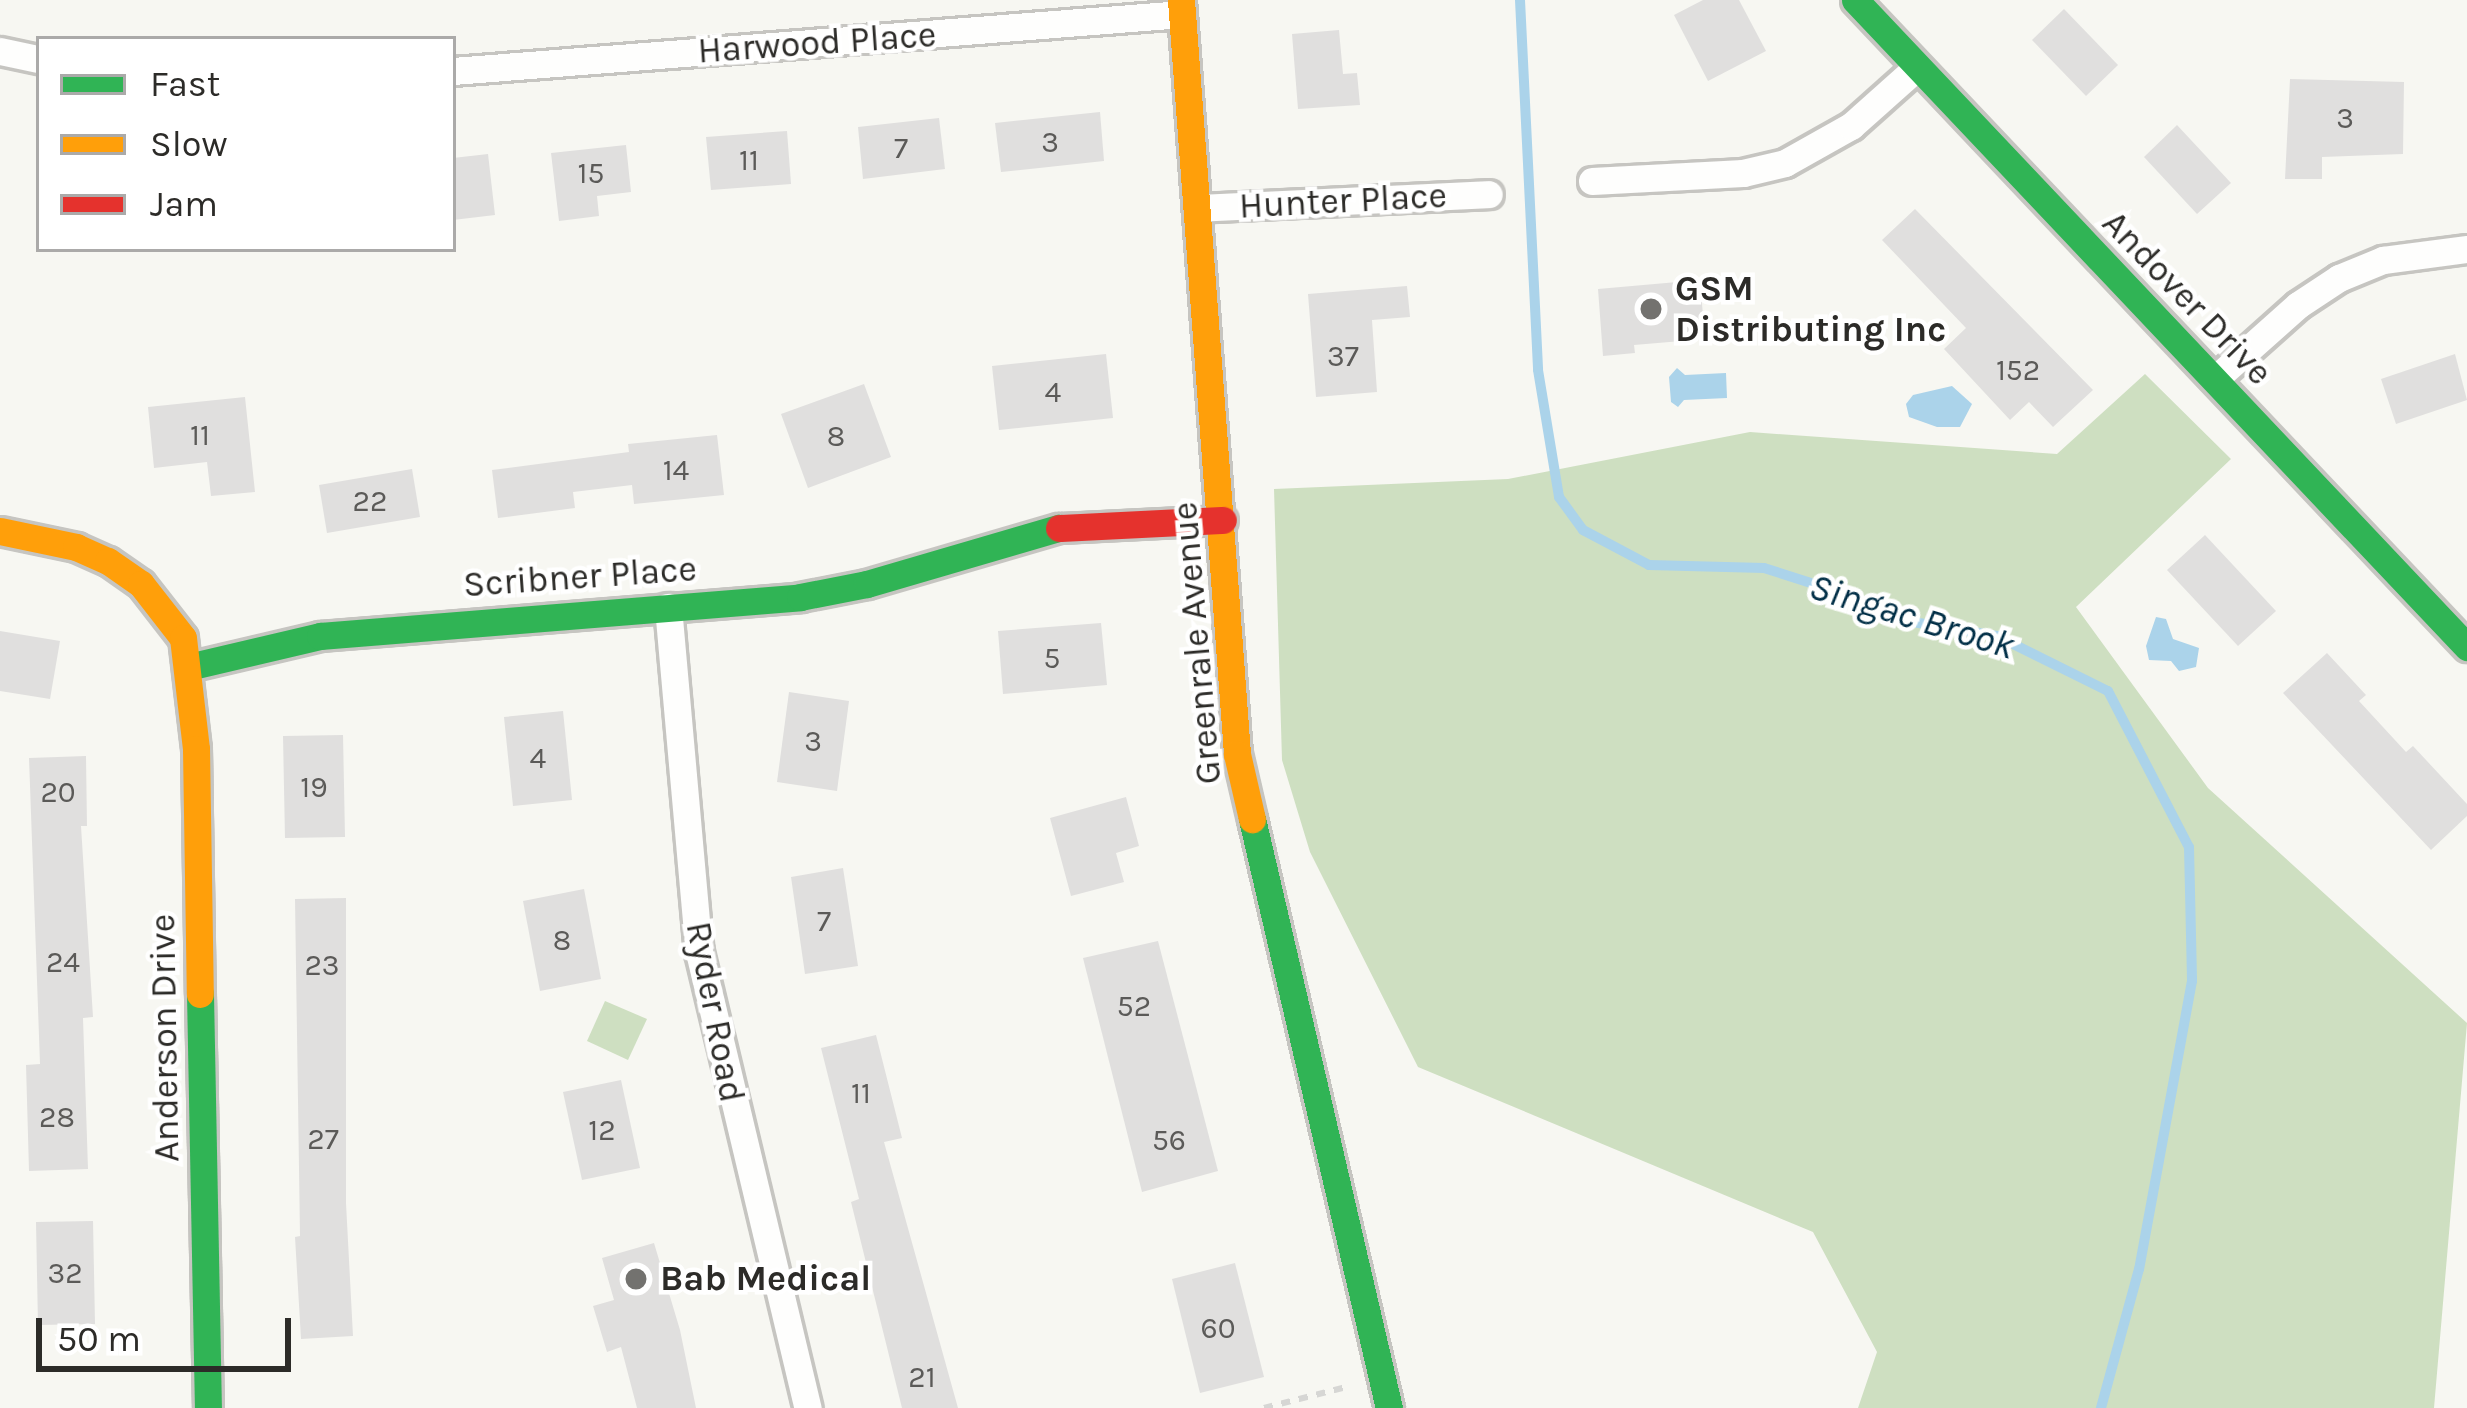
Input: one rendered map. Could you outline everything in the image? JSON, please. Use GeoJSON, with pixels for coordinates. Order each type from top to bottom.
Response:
{"type":"FeatureCollection","features":[{"type":"Feature","properties":{"kind":"street","name":"Andover Drive"},"geometry":{"type":"LineString","coordinates":[[1855,0],[2467,647]]}},
{"type":"Feature","properties":{"kind":"street","name":"Harwood Place"},"geometry":{"type":"LineString","coordinates":[[456,71],[1181,7]]}},
{"type":"Feature","properties":{"kind":"street","name":"Greenrale Avenue"},"geometry":{"type":"LineString","coordinates":[[1181,7],[1237,754],[1389,1408]]}},
{"type":"Feature","properties":{"kind":"street"},"geometry":{"type":"LineString","coordinates":[[0,50],[36,58]]}},
{"type":"Feature","properties":{"kind":"street"},"geometry":{"type":"LineString","coordinates":[[1592,182],[1743,173],[1785,163],[1851,126],[1916,68]]}},
{"type":"Feature","properties":{"kind":"street","name":"Hunter Place"},"geometry":{"type":"LineString","coordinates":[[1197,208],[1489,194]]}},
{"type":"Feature","properties":{"kind":"street"},"geometry":{"type":"LineString","coordinates":[[2215,379],[2298,305],[2339,278],[2384,260],[2467,249]]}},
{"type":"Feature","properties":{"kind":"street","name":"Scribner Place"},"geometry":{"type":"LineString","coordinates":[[188,667],[320,636],[800,597],[867,584],[1047,529],[1222,520]]}},
{"type":"Feature","properties":{"kind":"street"},"geometry":{"type":"LineString","coordinates":[[0,531],[76,547],[141,584],[183,638],[188,667]]}},
{"type":"Feature","properties":{"kind":"street","name":"Ryder Road"},"geometry":{"type":"LineString","coordinates":[[668,607],[698,952],[808,1408]]}},
{"type":"Feature","properties":{"kind":"street","name":"Anderson Drive"},"geometry":{"type":"LineString","coordinates":[[188,667],[196,749],[208,1408]]}},
{"type":"Feature","properties":{"kind":"path"},"geometry":{"type":"LineString","coordinates":[[1264,1408],[1382,1377]]}},
{"type":"Feature","properties":{"kind":"green space"},"geometry":{"type":"Polygon","coordinates":[[[2145,374],[2231,459],[2076,607],[2208,788],[2467,1023],[2434,1408],[1858,1408],[1877,1352],[1813,1232],[1418,1067],[1310,852],[1282,760],[1274,489],[1508,479],[1750,432],[2057,454],[2145,374]]]}},
{"type":"Feature","properties":{"kind":"green space"},"geometry":{"type":"Polygon","coordinates":[[[605,1001],[647,1019],[628,1060],[587,1041],[605,1001]]]}},
{"type":"Feature","properties":{"kind":"water"},"geometry":{"type":"Polygon","coordinates":[[[1677,368],[1685,375],[1726,373],[1727,398],[1684,400],[1678,407],[1671,402],[1669,377],[1677,368]]]}},
{"type":"Feature","properties":{"kind":"water"},"geometry":{"type":"Polygon","coordinates":[[[1952,386],[1972,404],[1960,427],[1937,427],[1909,417],[1906,404],[1913,395],[1952,386]]]}},
{"type":"Feature","properties":{"kind":"water"},"geometry":{"type":"Polygon","coordinates":[[[2156,617],[2166,619],[2173,639],[2199,648],[2196,667],[2179,671],[2171,661],[2149,660],[2146,646],[2156,617]]]}},
{"type":"Feature","properties":{"kind":"building"},"geometry":{"type":"Polygon","coordinates":[[[1703,0],[1739,0],[1766,51],[1708,81],[1674,15],[1703,0]]]}},
{"type":"Feature","properties":{"kind":"building"},"geometry":{"type":"Polygon","coordinates":[[[2064,9],[2118,65],[2086,96],[2032,40],[2064,9]]]}},
{"type":"Feature","properties":{"kind":"building"},"geometry":{"type":"Polygon","coordinates":[[[1339,30],[1343,74],[1357,73],[1360,105],[1298,109],[1292,34],[1339,30]]]}},
{"type":"Feature","properties":{"kind":"building"},"geometry":{"type":"Polygon","coordinates":[[[2290,79],[2404,82],[2403,154],[2322,157],[2322,179],[2285,179],[2290,79]]]}},
{"type":"Feature","properties":{"kind":"building"},"geometry":{"type":"Polygon","coordinates":[[[1100,112],[1104,161],[1001,172],[995,123],[1100,112]]]}},
{"type":"Feature","properties":{"kind":"building"},"geometry":{"type":"Polygon","coordinates":[[[939,118],[945,169],[863,179],[858,127],[939,118]]]}},
{"type":"Feature","properties":{"kind":"building"},"geometry":{"type":"Polygon","coordinates":[[[2177,125],[2231,183],[2197,214],[2144,157],[2177,125]]]}},
{"type":"Feature","properties":{"kind":"building"},"geometry":{"type":"Polygon","coordinates":[[[787,131],[791,184],[711,190],[706,137],[787,131]]]}},
{"type":"Feature","properties":{"kind":"building"},"geometry":{"type":"Polygon","coordinates":[[[626,145],[631,192],[597,196],[599,216],[559,221],[551,153],[626,145]]]}},
{"type":"Feature","properties":{"kind":"building"},"geometry":{"type":"Polygon","coordinates":[[[488,154],[495,215],[456,220],[456,158],[488,154]]]}},
{"type":"Feature","properties":{"kind":"building"},"geometry":{"type":"Polygon","coordinates":[[[1915,209],[2093,390],[2053,427],[2029,402],[2010,420],[1944,349],[1966,328],[1882,240],[1915,209]]]}},
{"type":"Feature","properties":{"kind":"building","name":"GSM Distributing Inc"},"geometry":{"type":"Polygon","coordinates":[[[1700,280],[1705,339],[1634,345],[1635,353],[1603,356],[1598,289],[1700,280]]]}},
{"type":"Feature","properties":{"kind":"building"},"geometry":{"type":"Polygon","coordinates":[[[1407,286],[1410,317],[1372,320],[1377,392],[1316,397],[1308,294],[1407,286]]]}},
{"type":"Feature","properties":{"kind":"building"},"geometry":{"type":"Polygon","coordinates":[[[1106,354],[1113,418],[999,430],[992,366],[1106,354]]]}},
{"type":"Feature","properties":{"kind":"building"},"geometry":{"type":"Polygon","coordinates":[[[2455,354],[2467,400],[2396,424],[2381,379],[2455,354]]]}},
{"type":"Feature","properties":{"kind":"building"},"geometry":{"type":"Polygon","coordinates":[[[864,384],[891,457],[808,488],[781,414],[864,384]]]}},
{"type":"Feature","properties":{"kind":"building"},"geometry":{"type":"Polygon","coordinates":[[[245,397],[255,492],[211,496],[207,462],[154,468],[148,407],[245,397]]]}},
{"type":"Feature","properties":{"kind":"building"},"geometry":{"type":"Polygon","coordinates":[[[717,435],[724,495],[634,504],[632,485],[573,492],[575,508],[498,518],[492,470],[629,452],[628,444],[717,435]]]}},
{"type":"Feature","properties":{"kind":"building"},"geometry":{"type":"Polygon","coordinates":[[[412,469],[420,517],[327,533],[319,485],[412,469]]]}},
{"type":"Feature","properties":{"kind":"building"},"geometry":{"type":"Polygon","coordinates":[[[2205,535],[2276,611],[2238,646],[2167,570],[2205,535]]]}},
{"type":"Feature","properties":{"kind":"building"},"geometry":{"type":"Polygon","coordinates":[[[1101,623],[1107,685],[1003,694],[998,631],[1101,623]]]}},
{"type":"Feature","properties":{"kind":"building"},"geometry":{"type":"Polygon","coordinates":[[[0,631],[60,641],[50,699],[0,691],[0,631]]]}},
{"type":"Feature","properties":{"kind":"building"},"geometry":{"type":"Polygon","coordinates":[[[2327,653],[2366,695],[2359,701],[2406,752],[2413,746],[2467,804],[2467,816],[2431,850],[2283,693],[2327,653]]]}},
{"type":"Feature","properties":{"kind":"building"},"geometry":{"type":"Polygon","coordinates":[[[789,692],[849,701],[837,791],[777,782],[789,692]]]}},
{"type":"Feature","properties":{"kind":"building"},"geometry":{"type":"Polygon","coordinates":[[[563,711],[572,800],[513,806],[504,717],[563,711]]]}},
{"type":"Feature","properties":{"kind":"building"},"geometry":{"type":"Polygon","coordinates":[[[343,735],[345,837],[285,838],[283,736],[343,735]]]}},
{"type":"Feature","properties":{"kind":"building"},"geometry":{"type":"Polygon","coordinates":[[[86,756],[87,826],[81,826],[93,1017],[83,1018],[88,1169],[29,1171],[26,1065],[40,1064],[29,758],[86,756]]]}},
{"type":"Feature","properties":{"kind":"building"},"geometry":{"type":"Polygon","coordinates":[[[1126,797],[1139,846],[1116,853],[1124,882],[1071,896],[1050,818],[1126,797]]]}},
{"type":"Feature","properties":{"kind":"building"},"geometry":{"type":"Polygon","coordinates":[[[843,868],[858,966],[805,974],[791,877],[843,868]]]}},
{"type":"Feature","properties":{"kind":"building"},"geometry":{"type":"Polygon","coordinates":[[[584,889],[601,979],[540,991],[523,901],[584,889]]]}},
{"type":"Feature","properties":{"kind":"building"},"geometry":{"type":"Polygon","coordinates":[[[346,898],[346,1203],[353,1336],[301,1339],[295,1237],[300,1236],[295,899],[346,898]]]}},
{"type":"Feature","properties":{"kind":"building"},"geometry":{"type":"Polygon","coordinates":[[[1158,941],[1218,1171],[1142,1192],[1083,958],[1158,941]]]}},
{"type":"Feature","properties":{"kind":"building"},"geometry":{"type":"Polygon","coordinates":[[[876,1035],[902,1138],[884,1142],[958,1408],[902,1408],[851,1202],[859,1199],[821,1048],[876,1035]]]}},
{"type":"Feature","properties":{"kind":"building"},"geometry":{"type":"Polygon","coordinates":[[[621,1080],[640,1168],[582,1180],[563,1092],[621,1080]]]}},
{"type":"Feature","properties":{"kind":"building"},"geometry":{"type":"Polygon","coordinates":[[[93,1221],[95,1324],[38,1325],[36,1222],[93,1221]]]}},
{"type":"Feature","properties":{"kind":"building"},"geometry":{"type":"Polygon","coordinates":[[[654,1243],[680,1330],[696,1408],[637,1408],[621,1347],[607,1352],[593,1306],[614,1300],[602,1258],[654,1243]]]}},
{"type":"Feature","properties":{"kind":"building"},"geometry":{"type":"Polygon","coordinates":[[[1235,1263],[1264,1377],[1200,1393],[1172,1279],[1235,1263]]]}},
{"type":"Feature","properties":{"kind":"waterway","name":"Singac Brook"},"geometry":{"type":"LineString","coordinates":[[1520,0],[1538,370],[1559,497],[1583,530],[1649,565],[1764,568],[1852,596],[1901,620],[1997,636],[2108,691],[2189,847],[2192,981],[2139,1269],[2101,1408]]}},
{"type":"Feature","properties":{"kind":"traffic: fast"},"geometry":{"type":"LineString","coordinates":[[1855,0],[2467,647]]}},
{"type":"Feature","properties":{"kind":"traffic: fast"},"geometry":{"type":"LineString","coordinates":[[188,667],[320,636],[800,597],[867,584],[1059,528]]}},
{"type":"Feature","properties":{"kind":"traffic: fast"},"geometry":{"type":"LineString","coordinates":[[1252,819],[1389,1408]]}},
{"type":"Feature","properties":{"kind":"traffic: fast"},"geometry":{"type":"LineString","coordinates":[[200,994],[208,1408]]}},
{"type":"Feature","properties":{"kind":"traffic: slow"},"geometry":{"type":"LineString","coordinates":[[1181,0],[1237,754],[1252,819]]}},
{"type":"Feature","properties":{"kind":"traffic: slow"},"geometry":{"type":"LineString","coordinates":[[0,531],[76,547],[108,561],[141,584],[183,638],[196,749],[200,994]]}},
{"type":"Feature","properties":{"kind":"traffic: jam"},"geometry":{"type":"LineString","coordinates":[[1059,528],[1223,520]]}},
{"type":"Feature","properties":{"kind":"place","name":"GSM Distributing Inc"},"geometry":{"type":"Point","coordinates":[1651,309]}},
{"type":"Feature","properties":{"kind":"place","name":"Bab Medical"},"geometry":{"type":"Point","coordinates":[636,1279]}}]}
